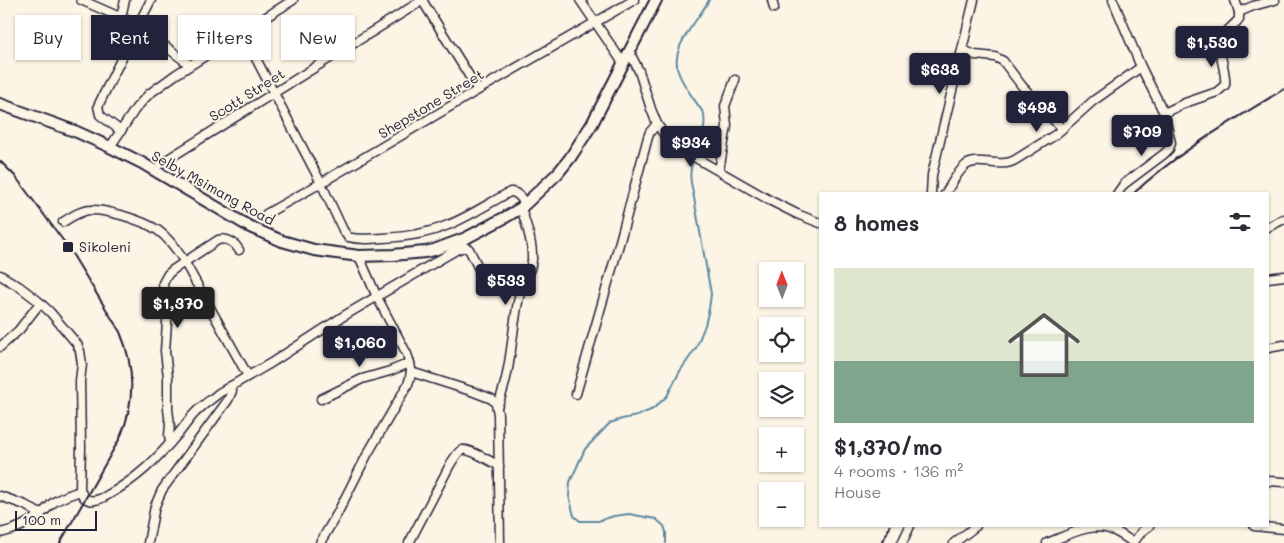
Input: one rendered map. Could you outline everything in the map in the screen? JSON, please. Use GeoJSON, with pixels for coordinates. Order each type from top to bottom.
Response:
{"type":"FeatureCollection","features":[{"type":"Feature","properties":{"kind":"main road","name":"Selby Msimang Road"},"geometry":{"type":"LineString","coordinates":[[0,104],[110,147],[142,163],[250,227],[282,241],[314,250],[359,256],[405,254],[434,250],[466,238],[523,206],[558,173],[592,124],[656,0]]}},
{"type":"Feature","properties":{"kind":"street"},"geometry":{"type":"LineString","coordinates":[[81,0],[116,15]]}},
{"type":"Feature","properties":{"kind":"street"},"geometry":{"type":"LineString","coordinates":[[121,15],[125,0]]}},
{"type":"Feature","properties":{"kind":"street"},"geometry":{"type":"LineString","coordinates":[[143,15],[151,0]]}},
{"type":"Feature","properties":{"kind":"street"},"geometry":{"type":"LineString","coordinates":[[269,15],[293,0]]}},
{"type":"Feature","properties":{"kind":"street"},"geometry":{"type":"LineString","coordinates":[[422,0],[478,90]]}},
{"type":"Feature","properties":{"kind":"street","name":"Scott Street"},"geometry":{"type":"LineString","coordinates":[[160,164],[422,0]]}},
{"type":"Feature","properties":{"kind":"street"},"geometry":{"type":"LineString","coordinates":[[580,0],[623,63]]}},
{"type":"Feature","properties":{"kind":"street","name":"Shepstone Street"},"geometry":{"type":"LineString","coordinates":[[266,214],[321,184],[634,0]]}},
{"type":"Feature","properties":{"kind":"street"},"geometry":{"type":"LineString","coordinates":[[931,192],[934,166],[974,0]]}},
{"type":"Feature","properties":{"kind":"street"},"geometry":{"type":"LineString","coordinates":[[1113,0],[1141,67],[1164,113],[1171,142],[1169,149],[1124,184],[1118,192]]}},
{"type":"Feature","properties":{"kind":"street"},"geometry":{"type":"LineString","coordinates":[[1164,113],[1185,103],[1218,92],[1223,88],[1226,81],[1220,41],[1225,33],[1238,21],[1239,12],[1236,0]]}},
{"type":"Feature","properties":{"kind":"street"},"geometry":{"type":"LineString","coordinates":[[1239,12],[1275,0]]}},
{"type":"Feature","properties":{"kind":"street"},"geometry":{"type":"LineString","coordinates":[[168,48],[190,66]]}},
{"type":"Feature","properties":{"kind":"street"},"geometry":{"type":"LineString","coordinates":[[962,50],[976,55],[995,57],[1003,61],[1022,86],[1062,129]]}},
{"type":"Feature","properties":{"kind":"street"},"geometry":{"type":"LineString","coordinates":[[629,51],[639,71],[650,109],[665,136],[680,148],[771,202],[819,223]]}},
{"type":"Feature","properties":{"kind":"street"},"geometry":{"type":"LineString","coordinates":[[121,60],[98,106],[100,115],[121,131]]}},
{"type":"Feature","properties":{"kind":"street"},"geometry":{"type":"LineString","coordinates":[[110,147],[136,108],[148,94],[199,60]]}},
{"type":"Feature","properties":{"kind":"street"},"geometry":{"type":"LineString","coordinates":[[257,60],[348,237],[390,238],[429,232],[448,225],[510,192],[516,193],[523,206],[531,246],[531,264],[519,297],[505,386],[497,407]]}},
{"type":"Feature","properties":{"kind":"street"},"geometry":{"type":"LineString","coordinates":[[946,192],[968,164],[974,162],[997,164],[1011,162],[1062,129],[1093,101],[1141,67]]}},
{"type":"Feature","properties":{"kind":"street"},"geometry":{"type":"LineString","coordinates":[[716,168],[727,126],[725,106],[735,80]]}},
{"type":"Feature","properties":{"kind":"street"},"geometry":{"type":"LineString","coordinates":[[576,394],[648,137],[657,124]]}},
{"type":"Feature","properties":{"kind":"street"},"geometry":{"type":"LineString","coordinates":[[63,222],[90,210],[106,211],[147,224],[164,235],[176,248],[184,261],[248,376]]}},
{"type":"Feature","properties":{"kind":"street"},"geometry":{"type":"LineString","coordinates":[[1269,226],[1284,219]]}},
{"type":"Feature","properties":{"kind":"street"},"geometry":{"type":"LineString","coordinates":[[170,443],[168,376],[164,351],[168,308],[163,284],[168,274],[184,261],[218,240],[226,239],[239,250]]}},
{"type":"Feature","properties":{"kind":"street"},"geometry":{"type":"LineString","coordinates":[[0,275],[40,303],[77,344],[81,357],[80,491],[88,500],[93,501],[100,500],[138,476],[198,410],[231,386],[377,296],[464,247],[469,249],[480,271]]}},
{"type":"Feature","properties":{"kind":"street"},"geometry":{"type":"LineString","coordinates":[[434,250],[438,260]]}},
{"type":"Feature","properties":{"kind":"street"},"geometry":{"type":"LineString","coordinates":[[320,543],[410,378],[411,368],[407,354],[359,256]]}},
{"type":"Feature","properties":{"kind":"street"},"geometry":{"type":"LineString","coordinates":[[1269,278],[1284,276]]}},
{"type":"Feature","properties":{"kind":"street"},"geometry":{"type":"LineString","coordinates":[[0,347],[19,330],[40,303]]}},
{"type":"Feature","properties":{"kind":"street"},"geometry":{"type":"LineString","coordinates":[[1269,348],[1284,345]]}},
{"type":"Feature","properties":{"kind":"street"},"geometry":{"type":"LineString","coordinates":[[321,399],[362,379],[390,371],[411,368],[494,401],[498,414],[500,543]]}},
{"type":"Feature","properties":{"kind":"street"},"geometry":{"type":"LineString","coordinates":[[148,543],[155,506],[162,490],[229,399],[232,390],[231,386]]}},
{"type":"Feature","properties":{"kind":"street"},"geometry":{"type":"LineString","coordinates":[[409,543],[458,452],[469,450],[499,466]]}},
{"type":"Feature","properties":{"kind":"street"},"geometry":{"type":"LineString","coordinates":[[1269,481],[1284,482]]}},
{"type":"Feature","properties":{"kind":"street"},"geometry":{"type":"LineString","coordinates":[[0,533],[16,529],[40,514],[53,502],[80,491]]}},
{"type":"Feature","properties":{"kind":"street"},"geometry":{"type":"LineString","coordinates":[[0,496],[25,505],[40,514]]}},
{"type":"Feature","properties":{"kind":"street"},"geometry":{"type":"LineString","coordinates":[[902,543],[910,527]]}},
{"type":"Feature","properties":{"kind":"street"},"geometry":{"type":"LineString","coordinates":[[954,543],[975,527]]}},
{"type":"Feature","properties":{"kind":"street"},"geometry":{"type":"LineString","coordinates":[[1047,543],[1088,528],[1100,527],[1113,530],[1133,543],[1148,527]]}},
{"type":"Feature","properties":{"kind":"street"},"geometry":{"type":"LineString","coordinates":[[1264,527],[1284,529]]}},
{"type":"Feature","properties":{"kind":"waterway"},"geometry":{"type":"LineString","coordinates":[[695,156],[704,131],[704,114],[681,79],[677,64],[681,45],[709,0]]}},
{"type":"Feature","properties":{"kind":"waterway"},"geometry":{"type":"LineString","coordinates":[[666,543],[664,526],[656,519],[629,514],[598,521],[580,521],[574,516],[569,496],[570,482],[585,449],[610,423],[637,416],[653,409],[667,396],[680,371],[696,348],[705,325],[711,294],[691,180],[693,160]]}},
{"type":"Feature","properties":{"kind":"railway"},"geometry":{"type":"LineString","coordinates":[[1135,192],[1187,151],[1284,89]]}},
{"type":"Feature","properties":{"kind":"railway"},"geometry":{"type":"LineString","coordinates":[[0,161],[15,176],[68,247],[120,332],[131,372],[131,398],[120,438],[60,543]]}},
{"type":"Feature","properties":{"kind":"railway"},"geometry":{"type":"LineString","coordinates":[[882,543],[890,527]]}},
{"type":"Feature","properties":{"kind":"place","name":"Sikoleni"},"geometry":{"type":"Point","coordinates":[68,247]}}]}
